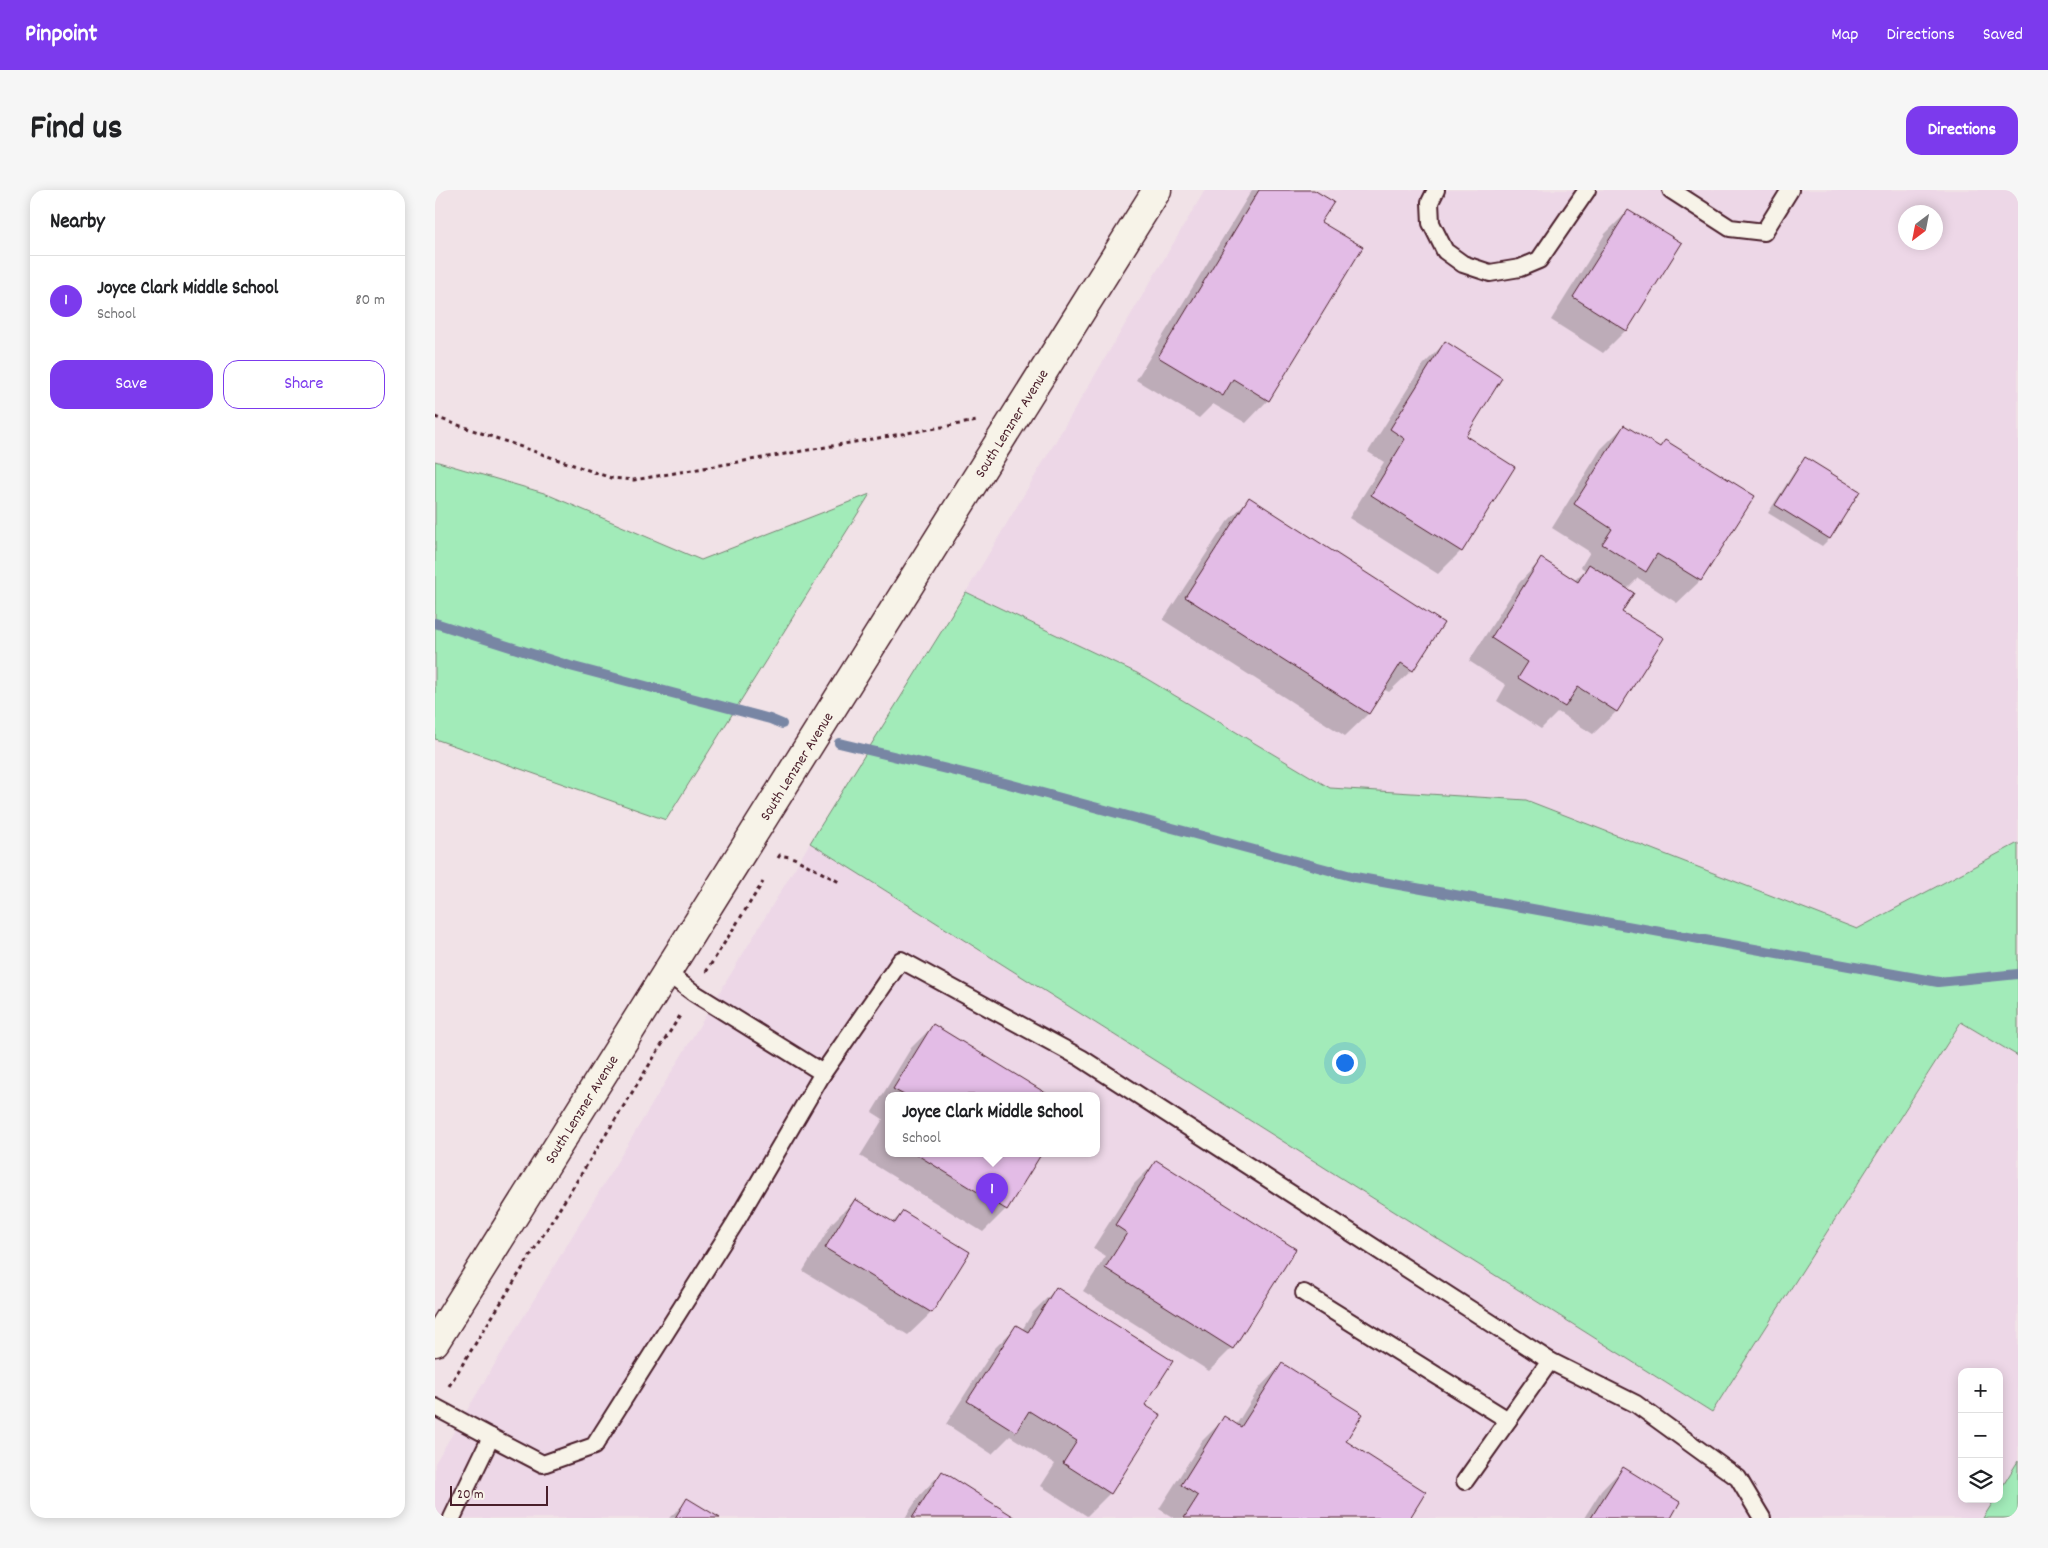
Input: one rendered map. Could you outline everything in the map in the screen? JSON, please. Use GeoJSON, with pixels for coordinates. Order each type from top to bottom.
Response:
{"type":"FeatureCollection","features":[{"type":"Feature","properties":{"kind":"street","name":"South Lenzner Avenue"},"geometry":{"type":"LineString","coordinates":[[435,1342],[1157,190]]}},
{"type":"Feature","properties":{"kind":"lane"},"geometry":{"type":"LineString","coordinates":[[1436,190],[1430,202],[1431,223],[1445,251],[1463,264],[1490,273],[1520,268],[1539,260],[1587,190]]}},
{"type":"Feature","properties":{"kind":"lane"},"geometry":{"type":"LineString","coordinates":[[1671,190],[1730,228],[1764,232],[1790,190]]}},
{"type":"Feature","properties":{"kind":"lane"},"geometry":{"type":"LineString","coordinates":[[435,1407],[543,1464],[594,1446],[735,1223],[823,1073],[901,960],[1081,1058],[1549,1361],[1636,1404],[1738,1478],[1762,1518]]}},
{"type":"Feature","properties":{"kind":"lane"},"geometry":{"type":"LineString","coordinates":[[667,973],[694,993],[823,1073]]}},
{"type":"Feature","properties":{"kind":"lane"},"geometry":{"type":"LineString","coordinates":[[1304,1293],[1508,1420]]}},
{"type":"Feature","properties":{"kind":"lane"},"geometry":{"type":"LineString","coordinates":[[1465,1481],[1549,1361]]}},
{"type":"Feature","properties":{"kind":"lane"},"geometry":{"type":"LineString","coordinates":[[453,1518],[491,1437]]}},
{"type":"Feature","properties":{"kind":"path"},"geometry":{"type":"LineString","coordinates":[[435,418],[611,478],[634,480],[1017,414]]}},
{"type":"Feature","properties":{"kind":"path"},"geometry":{"type":"LineString","coordinates":[[775,863],[780,854],[794,858],[841,883]]}},
{"type":"Feature","properties":{"kind":"path"},"geometry":{"type":"LineString","coordinates":[[435,1407],[765,879]]}},
{"type":"Feature","properties":{"kind":"shaded area"},"geometry":{"type":"Polygon","coordinates":[[[1205,190],[2018,190],[2018,843],[1857,929],[1526,800],[1330,788],[1137,673],[966,592],[1205,190]]]}},
{"type":"Feature","properties":{"kind":"shaded area"},"geometry":{"type":"Polygon","coordinates":[[[810,843],[1712,1412],[1962,1022],[2018,1056],[2018,1518],[435,1518],[435,1463],[810,843]]]}},
{"type":"Feature","properties":{"kind":"green space"},"geometry":{"type":"Polygon","coordinates":[[[435,461],[544,493],[701,560],[870,494],[666,820],[435,739],[435,461]]]}},
{"type":"Feature","properties":{"kind":"green space"},"geometry":{"type":"Polygon","coordinates":[[[966,592],[1137,673],[1330,788],[1526,800],[1857,929],[2018,843],[2018,1056],[1961,1022],[1712,1412],[810,843],[966,592]]]}},
{"type":"Feature","properties":{"kind":"green space"},"geometry":{"type":"Polygon","coordinates":[[[2018,1461],[2018,1518],[1983,1518],[1992,1503],[2003,1503],[2003,1485],[2018,1461]]]}},
{"type":"Feature","properties":{"kind":"building"},"geometry":{"type":"Polygon","coordinates":[[[1259,190],[1314,190],[1334,202],[1321,222],[1363,247],[1269,401],[1233,379],[1223,396],[1158,357],[1259,190]]]}},
{"type":"Feature","properties":{"kind":"building"},"geometry":{"type":"Polygon","coordinates":[[[1628,210],[1682,243],[1627,331],[1573,297],[1628,210]]]}},
{"type":"Feature","properties":{"kind":"building"},"geometry":{"type":"Polygon","coordinates":[[[1445,341],[1502,378],[1466,436],[1515,467],[1462,552],[1371,495],[1405,439],[1390,429],[1445,341]]]}},
{"type":"Feature","properties":{"kind":"building"},"geometry":{"type":"Polygon","coordinates":[[[1624,425],[1660,447],[1665,440],[1755,496],[1701,581],[1657,554],[1646,572],[1602,544],[1612,529],[1574,504],[1624,425]]]}},
{"type":"Feature","properties":{"kind":"building"},"geometry":{"type":"Polygon","coordinates":[[[1805,457],[1860,491],[1830,539],[1775,505],[1805,457]]]}},
{"type":"Feature","properties":{"kind":"building"},"geometry":{"type":"Polygon","coordinates":[[[1249,497],[1444,623],[1413,671],[1401,663],[1369,714],[1185,597],[1249,497]]]}},
{"type":"Feature","properties":{"kind":"building"},"geometry":{"type":"Polygon","coordinates":[[[1541,558],[1578,582],[1589,564],[1634,593],[1622,612],[1664,638],[1617,712],[1578,687],[1565,707],[1518,678],[1528,662],[1491,638],[1541,558]]]}},
{"type":"Feature","properties":{"kind":"building"},"geometry":{"type":"Polygon","coordinates":[[[933,1024],[1044,1092],[898,1092],[893,1089],[933,1024]]]}},
{"type":"Feature","properties":{"kind":"building"},"geometry":{"type":"Polygon","coordinates":[[[921,1157],[1040,1157],[1007,1210],[921,1157]]]}},
{"type":"Feature","properties":{"kind":"building"},"geometry":{"type":"Polygon","coordinates":[[[1156,1160],[1296,1249],[1233,1349],[1105,1268],[1127,1233],[1115,1225],[1156,1160]]]}},
{"type":"Feature","properties":{"kind":"building"},"geometry":{"type":"Polygon","coordinates":[[[855,1199],[895,1223],[903,1211],[970,1252],[932,1313],[825,1248],[855,1199]]]}},
{"type":"Feature","properties":{"kind":"building"},"geometry":{"type":"Polygon","coordinates":[[[1056,1287],[1173,1361],[1145,1405],[1161,1415],[1111,1494],[1063,1463],[1077,1441],[1029,1411],[1016,1432],[967,1401],[1016,1325],[1028,1332],[1056,1287]]]}},
{"type":"Feature","properties":{"kind":"building"},"geometry":{"type":"Polygon","coordinates":[[[1282,1363],[1363,1414],[1346,1441],[1426,1492],[1410,1518],[1184,1518],[1198,1496],[1181,1485],[1224,1416],[1241,1427],[1282,1363]]]}},
{"type":"Feature","properties":{"kind":"building"},"geometry":{"type":"Polygon","coordinates":[[[1623,1467],[1680,1502],[1671,1518],[1591,1518],[1623,1467]]]}},
{"type":"Feature","properties":{"kind":"building"},"geometry":{"type":"Polygon","coordinates":[[[942,1471],[1016,1518],[912,1518],[942,1471]]]}},
{"type":"Feature","properties":{"kind":"building"},"geometry":{"type":"Polygon","coordinates":[[[687,1498],[720,1518],[675,1518],[687,1498]]]}},
{"type":"Feature","properties":{"kind":"waterway"},"geometry":{"type":"LineString","coordinates":[[435,623],[570,666],[770,719],[782,724]]}},
{"type":"Feature","properties":{"kind":"waterway"},"geometry":{"type":"LineString","coordinates":[[839,743],[1005,783],[1355,877],[1938,982],[2018,974]]}},
{"type":"Feature","properties":{"kind":"place","name":"Joyce Clark Middle School"},"geometry":{"type":"Point","coordinates":[992,1214]}}]}
